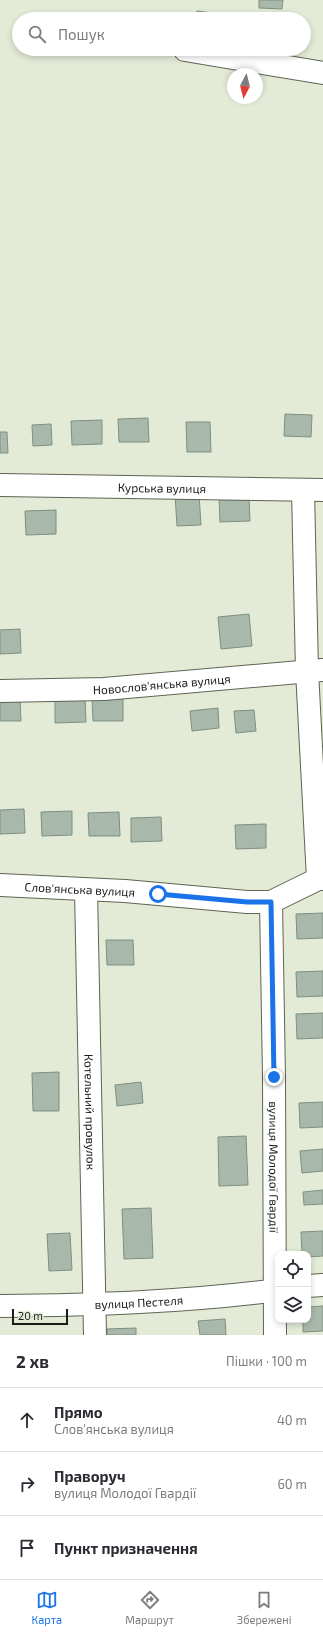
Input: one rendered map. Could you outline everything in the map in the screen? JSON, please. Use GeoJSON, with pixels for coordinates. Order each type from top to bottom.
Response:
{"type":"FeatureCollection","features":[{"type":"Feature","properties":{"kind":"street"},"geometry":{"type":"LineString","coordinates":[[221,56],[323,73]]}},
{"type":"Feature","properties":{"kind":"street","name":"Курська вулиця"},"geometry":{"type":"LineString","coordinates":[[0,485],[313,490]]}},
{"type":"Feature","properties":{"kind":"street"},"geometry":{"type":"LineString","coordinates":[[313,490],[315,670],[320,879]]}},
{"type":"Feature","properties":{"kind":"street","name":"Новослов'янська вулиця"},"geometry":{"type":"LineString","coordinates":[[0,691],[104,689],[315,670]]}},
{"type":"Feature","properties":{"kind":"street","name":"Слов'янська вулиця"},"geometry":{"type":"LineString","coordinates":[[0,885],[158,894],[247,902],[271,902],[320,879]]}},
{"type":"Feature","properties":{"kind":"street","name":"Котельний провулок"},"geometry":{"type":"LineString","coordinates":[[86,890],[95,1335]]}},
{"type":"Feature","properties":{"kind":"street","name":"вулиця Молодої Гвардії"},"geometry":{"type":"LineString","coordinates":[[271,902],[277,1287]]}},
{"type":"Feature","properties":{"kind":"street"},"geometry":{"type":"LineString","coordinates":[[311,1286],[323,1285]]}},
{"type":"Feature","properties":{"kind":"street","name":"вулиця Пестеля"},"geometry":{"type":"LineString","coordinates":[[0,1306],[95,1304],[203,1299],[275,1290]]}},
{"type":"Feature","properties":{"kind":"street","name":"вулиця Молодої Гвардії"},"geometry":{"type":"LineString","coordinates":[[275,1335],[276,1323]]}},
{"type":"Feature","properties":{"kind":"building"},"geometry":{"type":"Polygon","coordinates":[[[259,0],[283,0],[282,9],[259,8],[259,0]]]}},
{"type":"Feature","properties":{"kind":"building"},"geometry":{"type":"Polygon","coordinates":[[[285,414],[312,415],[311,437],[284,436],[285,414]]]}},
{"type":"Feature","properties":{"kind":"building"},"geometry":{"type":"Polygon","coordinates":[[[148,418],[149,442],[119,442],[118,419],[148,418]]]}},
{"type":"Feature","properties":{"kind":"building"},"geometry":{"type":"Polygon","coordinates":[[[102,420],[102,444],[72,445],[71,421],[102,420]]]}},
{"type":"Feature","properties":{"kind":"building"},"geometry":{"type":"Polygon","coordinates":[[[186,422],[210,422],[211,452],[187,452],[186,422]]]}},
{"type":"Feature","properties":{"kind":"building"},"geometry":{"type":"Polygon","coordinates":[[[51,424],[52,445],[33,446],[32,425],[51,424]]]}},
{"type":"Feature","properties":{"kind":"building"},"geometry":{"type":"Polygon","coordinates":[[[0,432],[7,432],[8,453],[0,453],[0,432]]]}},
{"type":"Feature","properties":{"kind":"building"},"geometry":{"type":"Polygon","coordinates":[[[199,494],[201,525],[177,526],[175,495],[199,494]]]}},
{"type":"Feature","properties":{"kind":"building"},"geometry":{"type":"Polygon","coordinates":[[[249,497],[250,521],[220,522],[219,498],[249,497]]]}},
{"type":"Feature","properties":{"kind":"building"},"geometry":{"type":"Polygon","coordinates":[[[56,510],[56,534],[26,535],[25,511],[56,510]]]}},
{"type":"Feature","properties":{"kind":"building"},"geometry":{"type":"Polygon","coordinates":[[[249,614],[252,646],[221,649],[218,617],[249,614]]]}},
{"type":"Feature","properties":{"kind":"building"},"geometry":{"type":"Polygon","coordinates":[[[20,629],[21,653],[0,654],[0,630],[20,629]]]}},
{"type":"Feature","properties":{"kind":"building"},"geometry":{"type":"Polygon","coordinates":[[[20,697],[21,721],[0,721],[0,698],[20,697]]]}},
{"type":"Feature","properties":{"kind":"building"},"geometry":{"type":"Polygon","coordinates":[[[123,697],[123,721],[93,721],[92,698],[123,697]]]}},
{"type":"Feature","properties":{"kind":"building"},"geometry":{"type":"Polygon","coordinates":[[[85,698],[86,722],[55,723],[55,699],[85,698]]]}},
{"type":"Feature","properties":{"kind":"building"},"geometry":{"type":"Polygon","coordinates":[[[218,708],[219,728],[192,731],[190,711],[218,708]]]}},
{"type":"Feature","properties":{"kind":"building"},"geometry":{"type":"Polygon","coordinates":[[[254,710],[256,731],[236,733],[234,711],[254,710]]]}},
{"type":"Feature","properties":{"kind":"building"},"geometry":{"type":"Polygon","coordinates":[[[24,809],[25,833],[0,834],[0,810],[24,809]]]}},
{"type":"Feature","properties":{"kind":"building"},"geometry":{"type":"Polygon","coordinates":[[[72,811],[72,835],[42,836],[41,812],[72,811]]]}},
{"type":"Feature","properties":{"kind":"building"},"geometry":{"type":"Polygon","coordinates":[[[119,812],[120,836],[89,836],[88,813],[119,812]]]}},
{"type":"Feature","properties":{"kind":"building"},"geometry":{"type":"Polygon","coordinates":[[[161,817],[162,841],[131,842],[131,818],[161,817]]]}},
{"type":"Feature","properties":{"kind":"building"},"geometry":{"type":"Polygon","coordinates":[[[266,824],[266,848],[236,849],[235,825],[266,824]]]}},
{"type":"Feature","properties":{"kind":"building"},"geometry":{"type":"Polygon","coordinates":[[[323,913],[323,938],[297,939],[296,914],[323,913]]]}},
{"type":"Feature","properties":{"kind":"building"},"geometry":{"type":"Polygon","coordinates":[[[106,940],[133,940],[134,965],[107,965],[106,940]]]}},
{"type":"Feature","properties":{"kind":"building"},"geometry":{"type":"Polygon","coordinates":[[[323,971],[323,996],[297,997],[296,972],[323,971]]]}},
{"type":"Feature","properties":{"kind":"building"},"geometry":{"type":"Polygon","coordinates":[[[323,1013],[323,1038],[297,1039],[296,1014],[323,1013]]]}},
{"type":"Feature","properties":{"kind":"building"},"geometry":{"type":"Polygon","coordinates":[[[59,1072],[59,1111],[33,1111],[32,1073],[59,1072]]]}},
{"type":"Feature","properties":{"kind":"building"},"geometry":{"type":"Polygon","coordinates":[[[141,1082],[143,1103],[117,1106],[115,1085],[141,1082]]]}},
{"type":"Feature","properties":{"kind":"building"},"geometry":{"type":"Polygon","coordinates":[[[323,1102],[323,1127],[300,1128],[299,1103],[323,1102]]]}},
{"type":"Feature","properties":{"kind":"building"},"geometry":{"type":"Polygon","coordinates":[[[246,1136],[248,1185],[219,1186],[218,1137],[246,1136]]]}},
{"type":"Feature","properties":{"kind":"building"},"geometry":{"type":"Polygon","coordinates":[[[323,1149],[323,1171],[302,1173],[300,1151],[323,1149]]]}},
{"type":"Feature","properties":{"kind":"building"},"geometry":{"type":"Polygon","coordinates":[[[323,1190],[323,1204],[304,1205],[303,1192],[323,1190]]]}},
{"type":"Feature","properties":{"kind":"building"},"geometry":{"type":"Polygon","coordinates":[[[151,1208],[153,1258],[124,1259],[122,1209],[151,1208]]]}},
{"type":"Feature","properties":{"kind":"building"},"geometry":{"type":"Polygon","coordinates":[[[323,1231],[323,1256],[311,1257],[311,1251],[302,1251],[301,1232],[323,1231]]]}},
{"type":"Feature","properties":{"kind":"building"},"geometry":{"type":"Polygon","coordinates":[[[70,1233],[72,1270],[49,1271],[47,1234],[70,1233]]]}},
{"type":"Feature","properties":{"kind":"building"},"geometry":{"type":"Polygon","coordinates":[[[323,1306],[323,1331],[303,1332],[303,1323],[311,1323],[311,1307],[323,1306]]]}},
{"type":"Feature","properties":{"kind":"building"},"geometry":{"type":"Polygon","coordinates":[[[225,1319],[226,1335],[200,1335],[198,1321],[225,1319]]]}},
{"type":"Feature","properties":{"kind":"building"},"geometry":{"type":"Polygon","coordinates":[[[136,1328],[136,1335],[107,1335],[107,1329],[136,1328]]]}},
{"type":"Feature","properties":{"kind":"route"},"geometry":{"type":"LineString","coordinates":[[158,894],[247,902],[271,902],[274,1077]]}}]}
